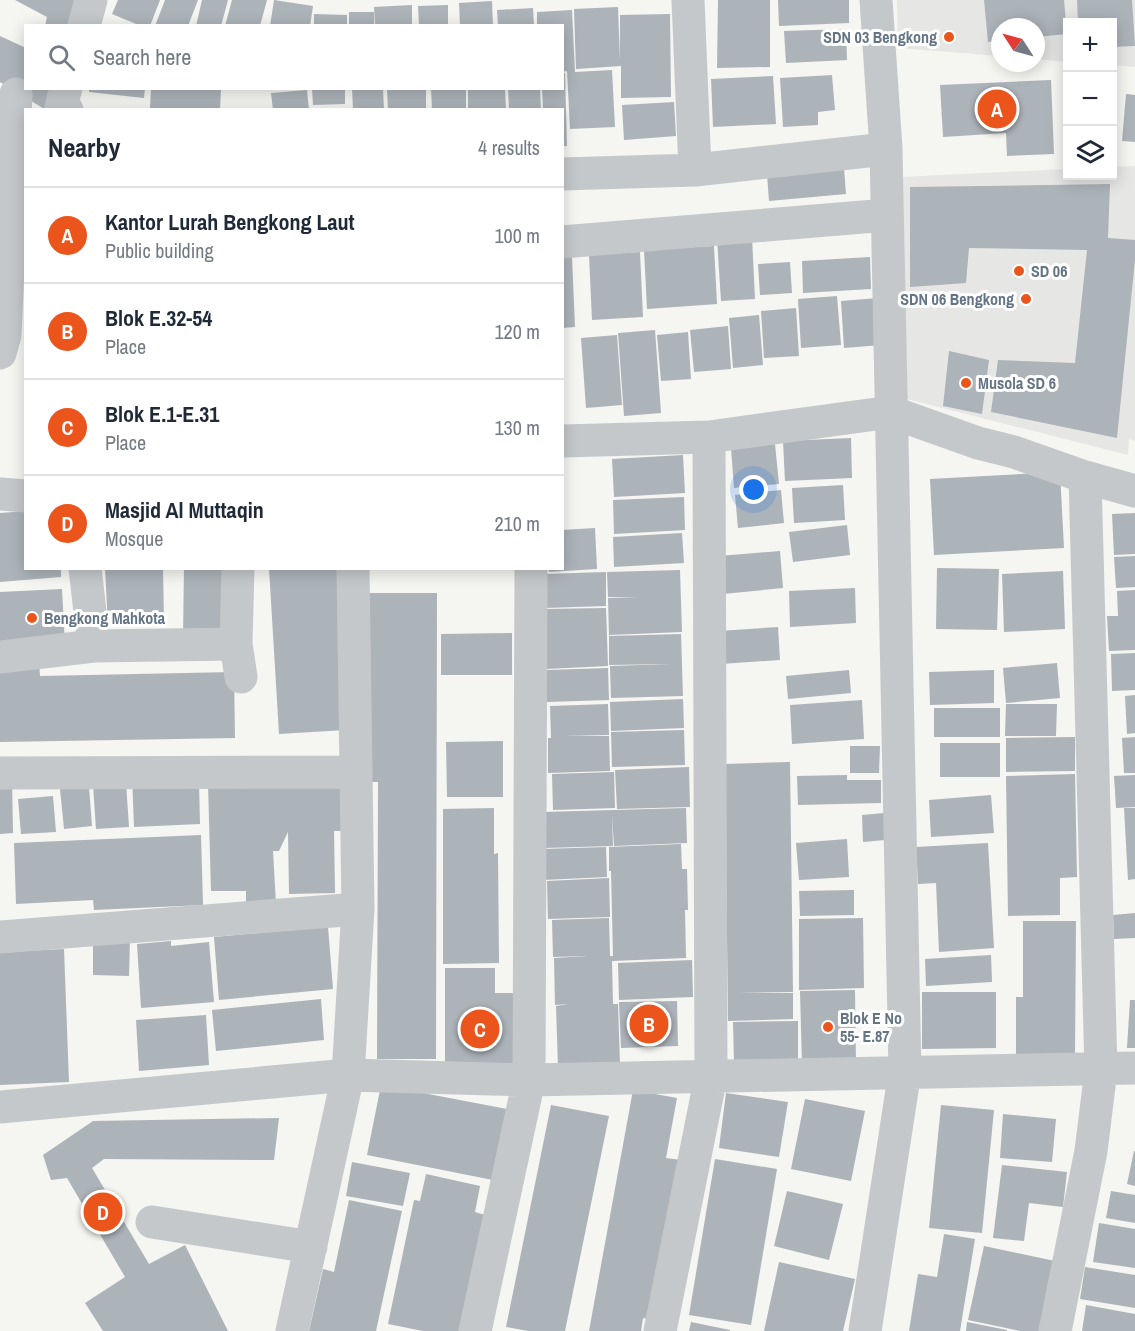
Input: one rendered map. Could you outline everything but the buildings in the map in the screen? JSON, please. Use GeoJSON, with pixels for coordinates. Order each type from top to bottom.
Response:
{"type":"FeatureCollection","features":[{"type":"Feature","properties":{"kind":"street"},"geometry":{"type":"LineString","coordinates":[[85,24],[91,0]]}},
{"type":"Feature","properties":{"kind":"street"},"geometry":{"type":"LineString","coordinates":[[688,0],[695,170]]}},
{"type":"Feature","properties":{"kind":"street"},"geometry":{"type":"LineString","coordinates":[[865,1331],[905,1071],[886,149],[876,0]]}},
{"type":"Feature","properties":{"kind":"street"},"geometry":{"type":"LineString","coordinates":[[63,108],[61,107],[65,90]]}},
{"type":"Feature","properties":{"kind":"street"},"geometry":{"type":"LineString","coordinates":[[0,353],[5,335],[18,96]]}},
{"type":"Feature","properties":{"kind":"street"},"geometry":{"type":"LineString","coordinates":[[564,174],[695,170],[886,149]]}},
{"type":"Feature","properties":{"kind":"street"},"geometry":{"type":"LineString","coordinates":[[564,242],[887,215]]}},
{"type":"Feature","properties":{"kind":"street"},"geometry":{"type":"LineString","coordinates":[[564,441],[709,437],[891,412],[978,443],[1051,463],[1085,477],[1135,491]]}},
{"type":"Feature","properties":{"kind":"street"},"geometry":{"type":"LineString","coordinates":[[660,1331],[711,1076],[709,437]]}},
{"type":"Feature","properties":{"kind":"street"},"geometry":{"type":"LineString","coordinates":[[1055,1331],[1091,1150],[1101,1070],[1085,477]]}},
{"type":"Feature","properties":{"kind":"street"},"geometry":{"type":"LineString","coordinates":[[0,494],[24,496]]}},
{"type":"Feature","properties":{"kind":"street"},"geometry":{"type":"LineString","coordinates":[[85,570],[94,646]]}},
{"type":"Feature","properties":{"kind":"street"},"geometry":{"type":"LineString","coordinates":[[238,570],[236,644],[241,677]]}},
{"type":"Feature","properties":{"kind":"street"},"geometry":{"type":"LineString","coordinates":[[292,1331],[348,1075],[358,909],[353,570]]}},
{"type":"Feature","properties":{"kind":"street"},"geometry":{"type":"LineString","coordinates":[[475,1331],[529,1080],[531,570]]}},
{"type":"Feature","properties":{"kind":"street"},"geometry":{"type":"LineString","coordinates":[[0,657],[94,646],[236,644]]}},
{"type":"Feature","properties":{"kind":"street"},"geometry":{"type":"LineString","coordinates":[[0,773],[355,772]]}},
{"type":"Feature","properties":{"kind":"street"},"geometry":{"type":"LineString","coordinates":[[0,937],[358,909]]}},
{"type":"Feature","properties":{"kind":"street"},"geometry":{"type":"LineString","coordinates":[[0,1107],[348,1075],[529,1080],[1135,1068]]}},
{"type":"Feature","properties":{"kind":"street"},"geometry":{"type":"LineString","coordinates":[[152,1222],[311,1246]]}},
{"type":"Feature","properties":{"kind":"shaded area","name":"SDN 03 Bengkong"},"geometry":{"type":"Polygon","coordinates":[[[897,0],[1135,0],[1135,67],[1117,65],[1117,18],[1063,18],[1063,62],[1045,60],[1045,18],[991,18],[991,55],[898,48],[897,0]]]}},
{"type":"Feature","properties":{"kind":"shaded area","name":"SD 06"},"geometry":{"type":"Polygon","coordinates":[[[1135,166],[1135,441],[1129,439],[1128,455],[907,399],[901,177],[1063,169],[1063,180],[1117,180],[1117,167],[1135,166]]]}},
{"type":"Feature","properties":{"kind":"place","name":"SDN 03 Bengkong"},"geometry":{"type":"Point","coordinates":[949,37]}},
{"type":"Feature","properties":{"kind":"place","name":"Kantor Lurah Bengkong Laut"},"geometry":{"type":"Point","coordinates":[997,109]}},
{"type":"Feature","properties":{"kind":"place","name":"SD 06"},"geometry":{"type":"Point","coordinates":[1019,271]}},
{"type":"Feature","properties":{"kind":"place","name":"SDN 06 Bengkong"},"geometry":{"type":"Point","coordinates":[1026,299]}},
{"type":"Feature","properties":{"kind":"place","name":"Musola SD 6"},"geometry":{"type":"Point","coordinates":[966,383]}},
{"type":"Feature","properties":{"kind":"place","name":"Bengkong Mahkota"},"geometry":{"type":"Point","coordinates":[32,618]}},
{"type":"Feature","properties":{"kind":"place","name":"Blok E.32-54"},"geometry":{"type":"Point","coordinates":[649,1024]}},
{"type":"Feature","properties":{"kind":"place","name":"Blok E No 55- E.87"},"geometry":{"type":"Point","coordinates":[828,1027]}},
{"type":"Feature","properties":{"kind":"place","name":"Blok E.1-E.31"},"geometry":{"type":"Point","coordinates":[480,1029]}},
{"type":"Feature","properties":{"kind":"place","name":"Masjid Al Muttaqin"},"geometry":{"type":"Point","coordinates":[103,1212]}}]}
